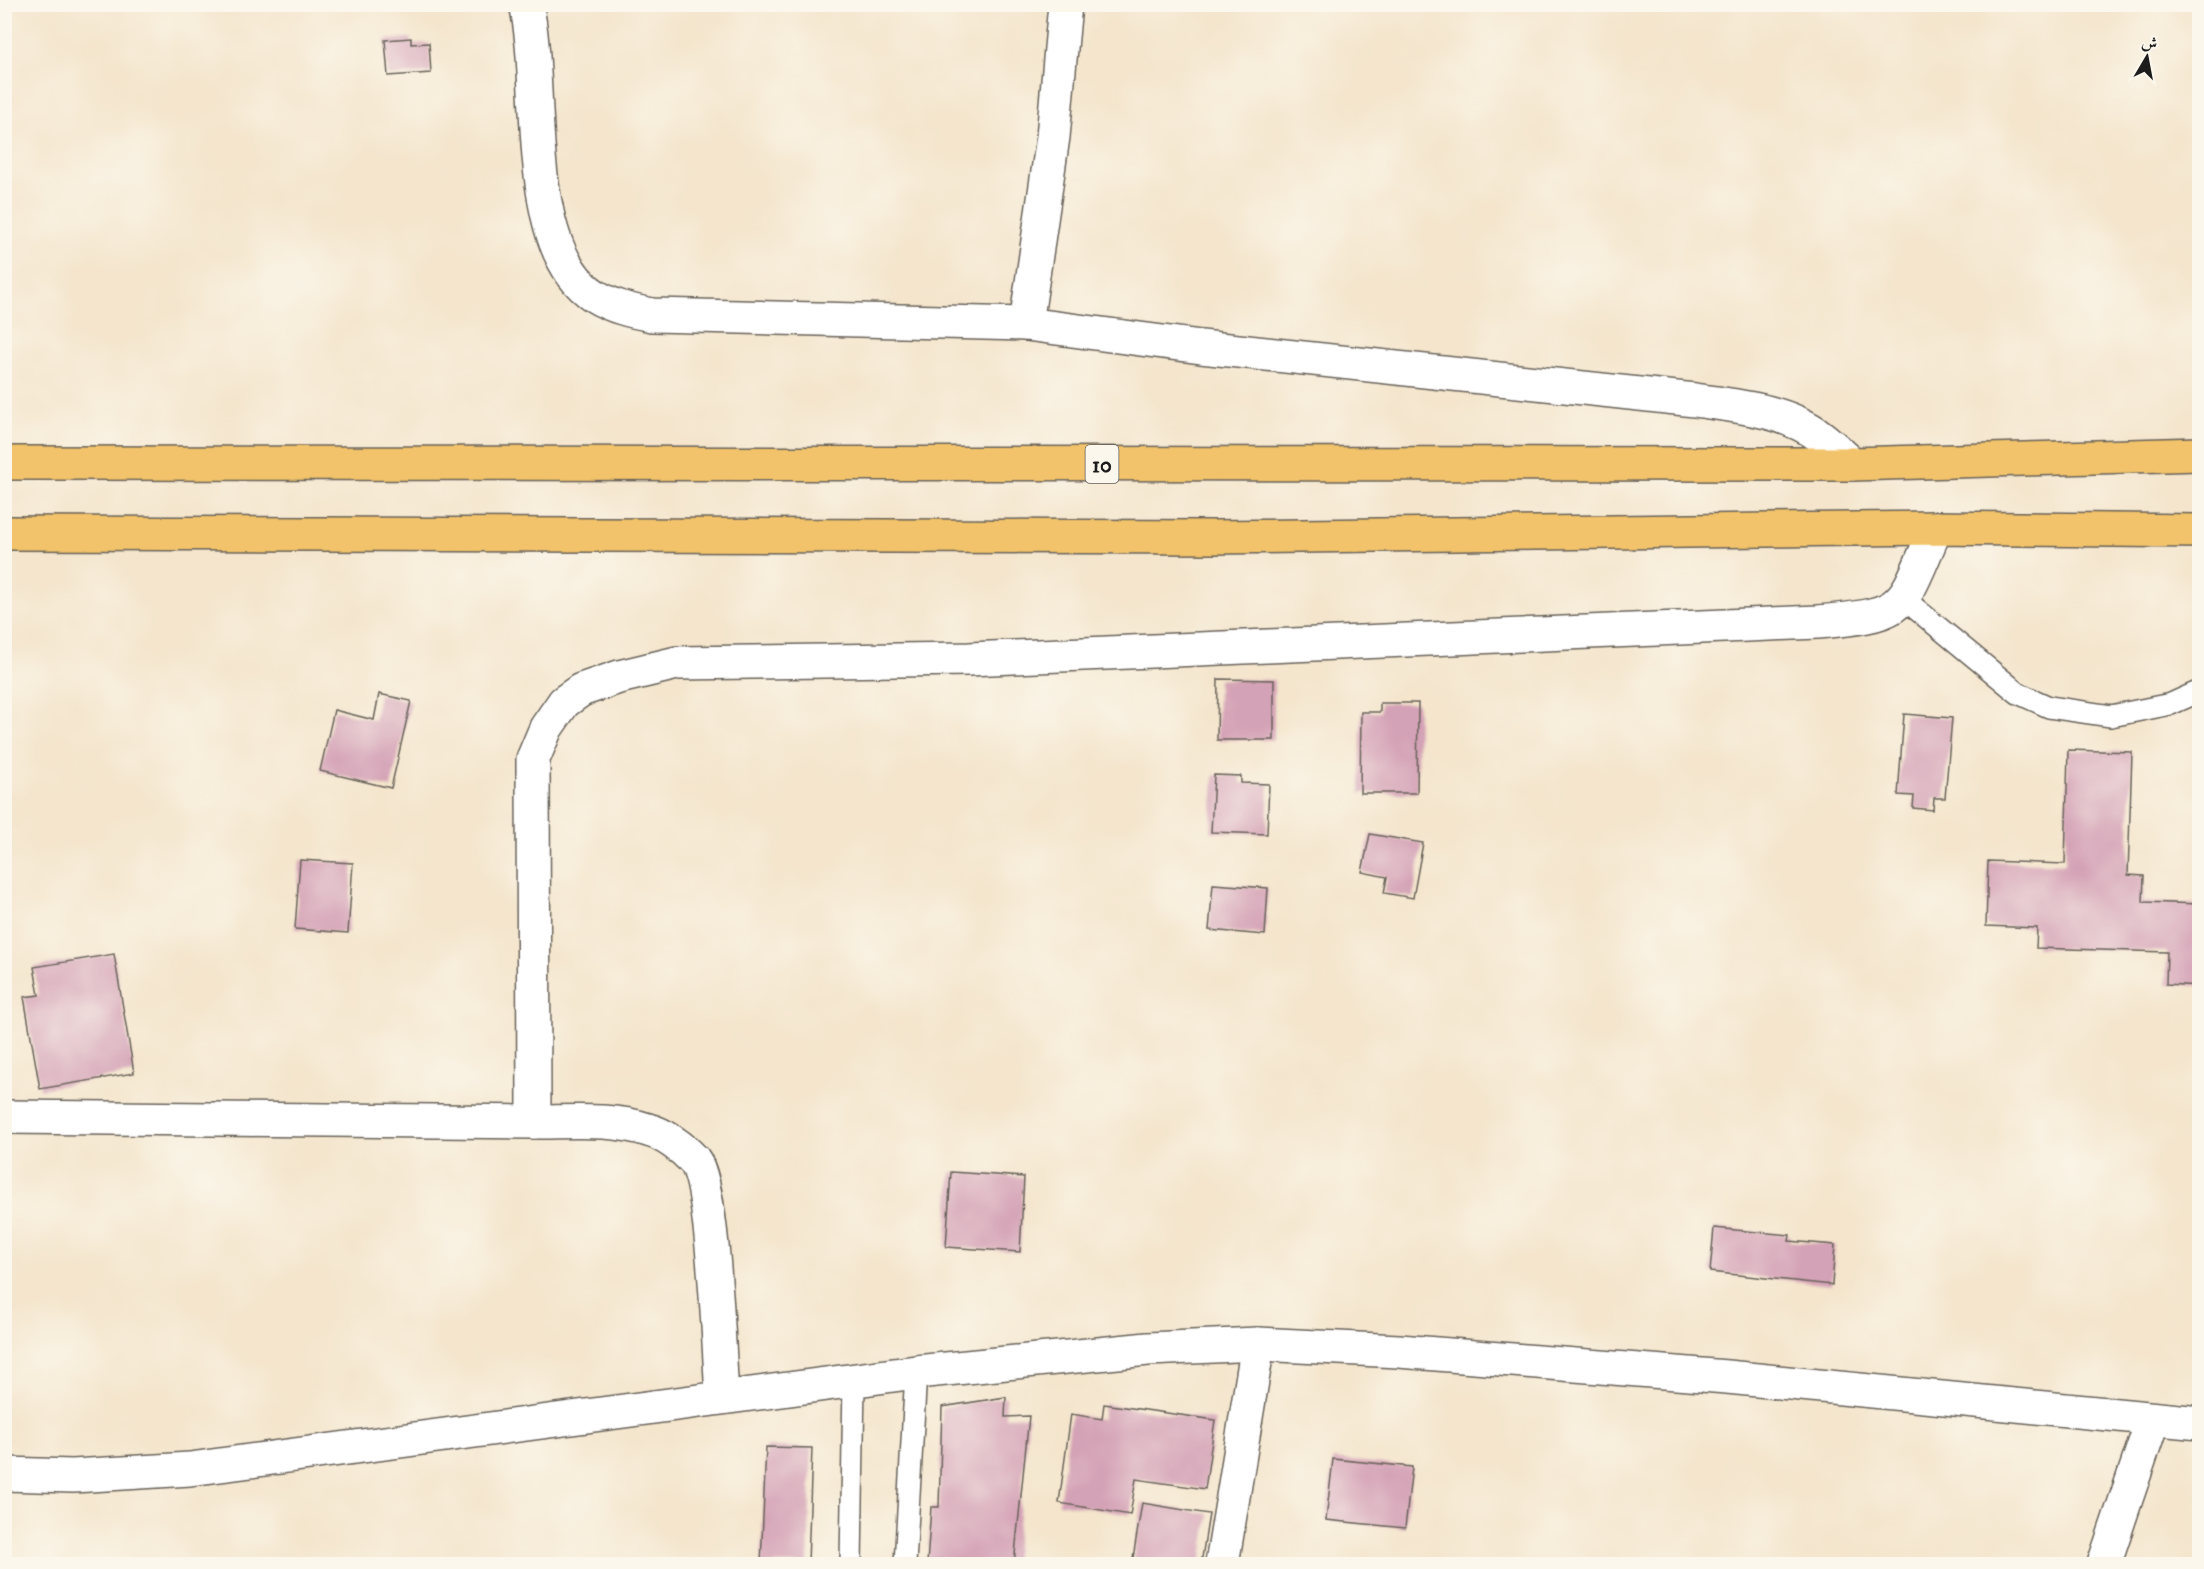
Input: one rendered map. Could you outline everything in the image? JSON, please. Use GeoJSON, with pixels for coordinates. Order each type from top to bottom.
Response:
{"type":"FeatureCollection","features":[{"type":"Feature","properties":{"kind":"highway","name":"10"},"geometry":{"type":"LineString","coordinates":[[4,464],[1852,464],[2199,454]]}},
{"type":"Feature","properties":{"kind":"highway"},"geometry":{"type":"LineString","coordinates":[[4,533],[1214,537],[1936,528],[2199,531]]}},
{"type":"Feature","properties":{"kind":"street"},"geometry":{"type":"LineString","coordinates":[[526,4],[536,64],[538,153],[551,227],[563,261],[573,275],[596,296],[619,308],[652,315],[1026,324],[1201,347],[1695,400],[1751,409],[1797,423],[1819,435],[1852,464]]}},
{"type":"Feature","properties":{"kind":"street"},"geometry":{"type":"LineString","coordinates":[[1026,324],[1053,137],[1065,4]]}},
{"type":"Feature","properties":{"kind":"street"},"geometry":{"type":"LineString","coordinates":[[534,1122],[533,759],[546,728],[564,702],[581,690],[619,677],[677,663],[969,659],[1818,622],[1866,618],[1887,612],[1904,599],[1936,528]]}},
{"type":"Feature","properties":{"kind":"street"},"geometry":{"type":"LineString","coordinates":[[4,1117],[601,1122],[649,1130],[674,1143],[695,1162],[707,1203],[722,1396]]}},
{"type":"Feature","properties":{"kind":"street"},"geometry":{"type":"LineString","coordinates":[[4,1474],[73,1476],[190,1469],[722,1396],[916,1372],[1148,1349],[1258,1344],[1399,1351],[1727,1377],[2199,1423]]}},
{"type":"Feature","properties":{"kind":"street"},"geometry":{"type":"LineString","coordinates":[[1222,1564],[1258,1344]]}},
{"type":"Feature","properties":{"kind":"street"},"geometry":{"type":"LineString","coordinates":[[2104,1564],[2153,1419]]}},
{"type":"Feature","properties":{"kind":"lane"},"geometry":{"type":"LineString","coordinates":[[1904,599],[2018,693],[2049,707],[2111,716],[2171,704],[2199,691]]}},
{"type":"Feature","properties":{"kind":"lane"},"geometry":{"type":"LineString","coordinates":[[905,1564],[916,1372]]}},
{"type":"Feature","properties":{"kind":"lane"},"geometry":{"type":"LineString","coordinates":[[851,1564],[854,1381]]}},
{"type":"Feature","properties":{"kind":"building"},"geometry":{"type":"Polygon","coordinates":[[[411,38],[411,44],[429,43],[431,73],[388,76],[385,40],[411,38]]]}},
{"type":"Feature","properties":{"kind":"building"},"geometry":{"type":"Polygon","coordinates":[[[1218,679],[1274,680],[1274,740],[1217,740],[1218,679]]]}},
{"type":"Feature","properties":{"kind":"building"},"geometry":{"type":"Polygon","coordinates":[[[379,694],[411,701],[391,788],[320,771],[334,710],[374,720],[379,694]]]}},
{"type":"Feature","properties":{"kind":"building"},"geometry":{"type":"Polygon","coordinates":[[[1380,703],[1418,703],[1417,793],[1360,793],[1361,712],[1380,712],[1380,703]]]}},
{"type":"Feature","properties":{"kind":"building"},"geometry":{"type":"Polygon","coordinates":[[[1904,714],[1952,718],[1945,798],[1934,798],[1933,810],[1913,808],[1914,796],[1898,795],[1904,714]]]}},
{"type":"Feature","properties":{"kind":"building"},"geometry":{"type":"Polygon","coordinates":[[[2068,750],[2132,752],[2128,875],[2144,876],[2143,902],[2200,904],[2200,986],[2166,984],[2167,952],[2036,948],[2037,928],[1986,926],[1988,861],[2065,864],[2068,750]]]}},
{"type":"Feature","properties":{"kind":"building"},"geometry":{"type":"Polygon","coordinates":[[[1214,775],[1241,776],[1241,783],[1269,784],[1267,834],[1211,832],[1214,775]]]}},
{"type":"Feature","properties":{"kind":"building"},"geometry":{"type":"Polygon","coordinates":[[[1370,834],[1423,843],[1413,898],[1384,893],[1387,877],[1362,872],[1370,834]]]}},
{"type":"Feature","properties":{"kind":"building"},"geometry":{"type":"Polygon","coordinates":[[[300,860],[353,863],[348,933],[295,929],[300,860]]]}},
{"type":"Feature","properties":{"kind":"building"},"geometry":{"type":"Polygon","coordinates":[[[1213,884],[1268,888],[1265,935],[1209,930],[1213,884]]]}},
{"type":"Feature","properties":{"kind":"building"},"geometry":{"type":"Polygon","coordinates":[[[114,954],[134,1073],[40,1089],[24,997],[39,995],[34,967],[114,954]]]}},
{"type":"Feature","properties":{"kind":"building"},"geometry":{"type":"Polygon","coordinates":[[[951,1172],[1024,1177],[1020,1252],[946,1247],[951,1172]]]}},
{"type":"Feature","properties":{"kind":"building"},"geometry":{"type":"Polygon","coordinates":[[[1714,1228],[1790,1235],[1789,1241],[1835,1245],[1832,1285],[1710,1272],[1714,1228]]]}},
{"type":"Feature","properties":{"kind":"building"},"geometry":{"type":"Polygon","coordinates":[[[1006,1397],[1005,1417],[1029,1416],[1014,1564],[927,1564],[931,1507],[939,1507],[942,1407],[1006,1397]]]}},
{"type":"Feature","properties":{"kind":"building"},"geometry":{"type":"Polygon","coordinates":[[[1104,1404],[1215,1420],[1205,1489],[1136,1479],[1130,1515],[1059,1503],[1071,1414],[1102,1419],[1104,1404]]]}},
{"type":"Feature","properties":{"kind":"building"},"geometry":{"type":"Polygon","coordinates":[[[766,1447],[812,1448],[808,1564],[761,1564],[766,1447]]]}},
{"type":"Feature","properties":{"kind":"building"},"geometry":{"type":"Polygon","coordinates":[[[1333,1459],[1412,1467],[1405,1528],[1326,1520],[1333,1459]]]}},
{"type":"Feature","properties":{"kind":"building"},"geometry":{"type":"Polygon","coordinates":[[[1142,1503],[1209,1514],[1201,1564],[1132,1564],[1142,1503]]]}}]}
